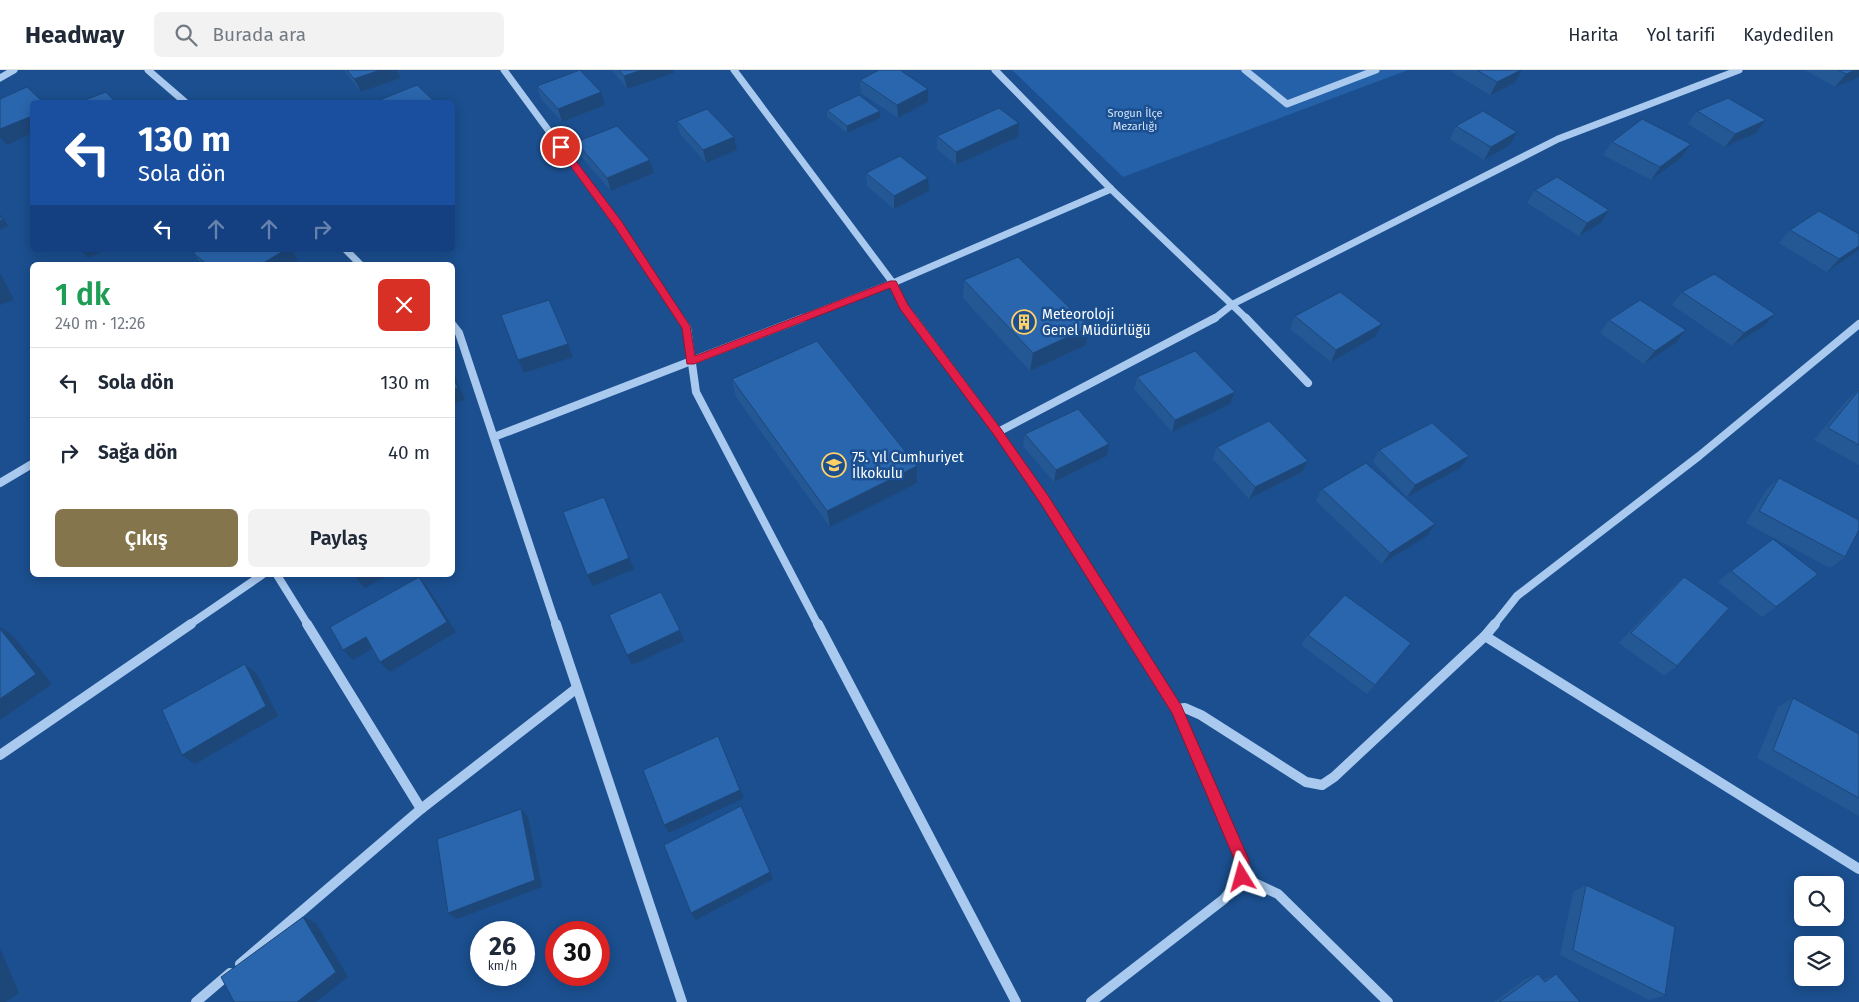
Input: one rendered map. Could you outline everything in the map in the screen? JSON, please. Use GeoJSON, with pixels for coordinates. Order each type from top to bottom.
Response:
{"type":"FeatureCollection","features":[{"type":"Feature","properties":{"kind":"street"},"geometry":{"type":"LineString","coordinates":[[0,78],[14,70]]}},
{"type":"Feature","properties":{"kind":"street"},"geometry":{"type":"LineString","coordinates":[[148,70],[183,100]]}},
{"type":"Feature","properties":{"kind":"street"},"geometry":{"type":"LineString","coordinates":[[504,70],[618,224],[687,328],[696,392],[1016,1002]]}},
{"type":"Feature","properties":{"kind":"street"},"geometry":{"type":"LineString","coordinates":[[734,70],[893,283],[904,306],[998,432],[1045,501],[1176,709],[1242,860],[1242,877],[1224,899],[1090,1002]]}},
{"type":"Feature","properties":{"kind":"street"},"geometry":{"type":"LineString","coordinates":[[995,70],[1111,189],[1232,304],[1308,383]]}},
{"type":"Feature","properties":{"kind":"street"},"geometry":{"type":"LineString","coordinates":[[1245,70],[1287,104],[1376,70]]}},
{"type":"Feature","properties":{"kind":"street"},"geometry":{"type":"LineString","coordinates":[[998,432],[1210,322],[1232,304],[1558,139],[1739,70]]}},
{"type":"Feature","properties":{"kind":"street"},"geometry":{"type":"LineString","coordinates":[[494,437],[893,283],[1111,189]]}},
{"type":"Feature","properties":{"kind":"street"},"geometry":{"type":"LineString","coordinates":[[348,252],[358,262]]}},
{"type":"Feature","properties":{"kind":"street"},"geometry":{"type":"LineString","coordinates":[[1176,709],[1185,708],[1201,715],[1306,782],[1322,785],[1334,777],[1485,636],[1517,596],[1699,456],[1859,324]]}},
{"type":"Feature","properties":{"kind":"street"},"geometry":{"type":"LineString","coordinates":[[455,328],[459,333],[682,1002]]}},
{"type":"Feature","properties":{"kind":"street"},"geometry":{"type":"LineString","coordinates":[[0,483],[30,465]]}},
{"type":"Feature","properties":{"kind":"street"},"geometry":{"type":"LineString","coordinates":[[0,755],[259,577]]}},
{"type":"Feature","properties":{"kind":"street"},"geometry":{"type":"LineString","coordinates":[[278,577],[422,809]]}},
{"type":"Feature","properties":{"kind":"street"},"geometry":{"type":"LineString","coordinates":[[1485,636],[1859,869]]}},
{"type":"Feature","properties":{"kind":"street"},"geometry":{"type":"LineString","coordinates":[[196,1002],[422,809],[578,688]]}},
{"type":"Feature","properties":{"kind":"street"},"geometry":{"type":"LineString","coordinates":[[1242,877],[1278,894],[1388,1002]]}},
{"type":"Feature","properties":{"kind":"green space","name":"Srogun İlçe Mezarlığı"},"geometry":{"type":"Polygon","coordinates":[[[1012,70],[1408,70],[1123,177],[1012,70]]]}},
{"type":"Feature","properties":{"kind":"building"},"geometry":{"type":"Polygon","coordinates":[[[347,70],[380,70],[354,79],[347,70]]]}},
{"type":"Feature","properties":{"kind":"building"},"geometry":{"type":"Polygon","coordinates":[[[580,70],[601,92],[558,109],[537,86],[580,70]]]}},
{"type":"Feature","properties":{"kind":"building"},"geometry":{"type":"Polygon","coordinates":[[[619,70],[642,70],[624,76],[619,70]]]}},
{"type":"Feature","properties":{"kind":"building"},"geometry":{"type":"Polygon","coordinates":[[[879,70],[900,70],[928,89],[897,105],[860,80],[879,70]]]}},
{"type":"Feature","properties":{"kind":"building"},"geometry":{"type":"Polygon","coordinates":[[[1477,70],[1521,70],[1497,82],[1477,70]]]}},
{"type":"Feature","properties":{"kind":"building"},"geometry":{"type":"Polygon","coordinates":[[[1838,70],[1855,70],[1846,74],[1838,70]]]}},
{"type":"Feature","properties":{"kind":"building"},"geometry":{"type":"Polygon","coordinates":[[[417,85],[433,100],[383,100],[417,85]]]}},
{"type":"Feature","properties":{"kind":"building"},"geometry":{"type":"Polygon","coordinates":[[[27,87],[41,100],[30,100],[30,117],[0,129],[0,99],[27,87]]]}},
{"type":"Feature","properties":{"kind":"building"},"geometry":{"type":"Polygon","coordinates":[[[106,92],[113,100],[85,100],[106,92]]]}},
{"type":"Feature","properties":{"kind":"building"},"geometry":{"type":"Polygon","coordinates":[[[859,95],[880,111],[847,126],[827,110],[859,95]]]}},
{"type":"Feature","properties":{"kind":"building"},"geometry":{"type":"Polygon","coordinates":[[[1728,98],[1766,120],[1735,134],[1697,111],[1728,98]]]}},
{"type":"Feature","properties":{"kind":"building"},"geometry":{"type":"Polygon","coordinates":[[[999,108],[1019,123],[956,152],[937,136],[999,108]]]}},
{"type":"Feature","properties":{"kind":"building"},"geometry":{"type":"Polygon","coordinates":[[[707,109],[734,137],[703,150],[677,121],[707,109]]]}},
{"type":"Feature","properties":{"kind":"building"},"geometry":{"type":"Polygon","coordinates":[[[1483,111],[1517,132],[1491,147],[1456,126],[1483,111]]]}},
{"type":"Feature","properties":{"kind":"building"},"geometry":{"type":"Polygon","coordinates":[[[1642,119],[1691,144],[1660,167],[1612,142],[1642,119]]]}},
{"type":"Feature","properties":{"kind":"building"},"geometry":{"type":"Polygon","coordinates":[[[617,126],[650,160],[607,178],[576,142],[617,126]]]}},
{"type":"Feature","properties":{"kind":"building"},"geometry":{"type":"Polygon","coordinates":[[[900,156],[928,178],[894,196],[866,173],[900,156]]]}},
{"type":"Feature","properties":{"kind":"building"},"geometry":{"type":"Polygon","coordinates":[[[1557,177],[1609,210],[1587,223],[1535,190],[1557,177]]]}},
{"type":"Feature","properties":{"kind":"building"},"geometry":{"type":"Polygon","coordinates":[[[1819,211],[1859,234],[1859,246],[1839,259],[1790,230],[1819,211]]]}},
{"type":"Feature","properties":{"kind":"building"},"geometry":{"type":"Polygon","coordinates":[[[282,252],[265,262],[204,262],[193,253],[282,252]]]}},
{"type":"Feature","properties":{"kind":"building","name":"Meteoroloji Genel Müdürlüğü"},"geometry":{"type":"Polygon","coordinates":[[[1018,257],[1089,327],[1033,353],[964,280],[1018,257]]]}},
{"type":"Feature","properties":{"kind":"building"},"geometry":{"type":"Polygon","coordinates":[[[1714,274],[1775,314],[1744,333],[1682,292],[1714,274]]]}},
{"type":"Feature","properties":{"kind":"building"},"geometry":{"type":"Polygon","coordinates":[[[1340,292],[1382,324],[1336,350],[1295,316],[1340,292]]]}},
{"type":"Feature","properties":{"kind":"building"},"geometry":{"type":"Polygon","coordinates":[[[549,300],[568,344],[518,360],[501,315],[549,300]]]}},
{"type":"Feature","properties":{"kind":"building"},"geometry":{"type":"Polygon","coordinates":[[[1640,300],[1686,330],[1655,351],[1609,320],[1640,300]]]}},
{"type":"Feature","properties":{"kind":"building"},"geometry":{"type":"Polygon","coordinates":[[[817,341],[917,466],[827,511],[732,379],[817,341]]]}},
{"type":"Feature","properties":{"kind":"building"},"geometry":{"type":"Polygon","coordinates":[[[1195,351],[1235,392],[1175,420],[1137,377],[1195,351]]]}},
{"type":"Feature","properties":{"kind":"building"},"geometry":{"type":"Polygon","coordinates":[[[1859,390],[1859,445],[1828,428],[1859,390]]]}},
{"type":"Feature","properties":{"kind":"building"},"geometry":{"type":"Polygon","coordinates":[[[1078,409],[1109,444],[1056,470],[1025,434],[1078,409]]]}},
{"type":"Feature","properties":{"kind":"building"},"geometry":{"type":"Polygon","coordinates":[[[1269,421],[1308,461],[1255,487],[1217,447],[1269,421]]]}},
{"type":"Feature","properties":{"kind":"building"},"geometry":{"type":"Polygon","coordinates":[[[1432,423],[1469,456],[1415,485],[1379,450],[1432,423]]]}},
{"type":"Feature","properties":{"kind":"building"},"geometry":{"type":"Polygon","coordinates":[[[1366,463],[1435,524],[1390,553],[1322,489],[1366,463]]]}},
{"type":"Feature","properties":{"kind":"building"},"geometry":{"type":"Polygon","coordinates":[[[1779,478],[1859,520],[1859,530],[1845,557],[1759,511],[1779,478]]]}},
{"type":"Feature","properties":{"kind":"building"},"geometry":{"type":"Polygon","coordinates":[[[604,497],[629,558],[587,575],[563,512],[604,497]]]}},
{"type":"Feature","properties":{"kind":"building"},"geometry":{"type":"Polygon","coordinates":[[[1773,539],[1818,574],[1776,607],[1731,571],[1773,539]]]}},
{"type":"Feature","properties":{"kind":"building"},"geometry":{"type":"Polygon","coordinates":[[[419,577],[447,622],[380,662],[366,637],[343,650],[330,627],[419,577]]]}},
{"type":"Feature","properties":{"kind":"building"},"geometry":{"type":"Polygon","coordinates":[[[1684,577],[1729,608],[1677,666],[1631,633],[1684,577]]]}},
{"type":"Feature","properties":{"kind":"building"},"geometry":{"type":"Polygon","coordinates":[[[661,592],[680,630],[627,655],[609,615],[661,592]]]}},
{"type":"Feature","properties":{"kind":"building"},"geometry":{"type":"Polygon","coordinates":[[[1345,595],[1411,643],[1375,685],[1308,635],[1345,595]]]}},
{"type":"Feature","properties":{"kind":"building"},"geometry":{"type":"Polygon","coordinates":[[[0,629],[36,674],[0,699],[0,629]]]}},
{"type":"Feature","properties":{"kind":"building"},"geometry":{"type":"Polygon","coordinates":[[[245,664],[266,706],[182,755],[162,710],[245,664]]]}},
{"type":"Feature","properties":{"kind":"building"},"geometry":{"type":"Polygon","coordinates":[[[1793,698],[1859,734],[1859,798],[1773,750],[1793,698]]]}},
{"type":"Feature","properties":{"kind":"building"},"geometry":{"type":"Polygon","coordinates":[[[718,736],[740,790],[664,825],[643,770],[718,736]]]}},
{"type":"Feature","properties":{"kind":"building"},"geometry":{"type":"Polygon","coordinates":[[[741,806],[770,872],[691,913],[664,845],[741,806]]]}},
{"type":"Feature","properties":{"kind":"building"},"geometry":{"type":"Polygon","coordinates":[[[521,809],[535,880],[448,913],[437,839],[521,809]]]}},
{"type":"Feature","properties":{"kind":"building"},"geometry":{"type":"Polygon","coordinates":[[[1586,885],[1675,927],[1665,995],[1573,950],[1586,885]]]}},
{"type":"Feature","properties":{"kind":"building"},"geometry":{"type":"Polygon","coordinates":[[[303,917],[336,972],[297,1002],[234,1002],[221,977],[303,917]]]}},
{"type":"Feature","properties":{"kind":"building"},"geometry":{"type":"Polygon","coordinates":[[[1538,974],[1545,982],[1556,974],[1580,1002],[1499,1002],[1538,974]]]}},
{"type":"Feature","properties":{"kind":"place","name":"Meteoroloji Genel Müdürlüğü"},"geometry":{"type":"Point","coordinates":[1024,322]}},
{"type":"Feature","properties":{"kind":"place","name":"75. Yıl Cumhuriyet İlkokulu"},"geometry":{"type":"Point","coordinates":[834,465]}},
{"type":"Feature","properties":{"kind":"route"},"geometry":{"type":"LineString","coordinates":[[561,147],[618,224],[687,328],[691,362],[893,283],[904,306],[998,432],[1045,501],[1176,709],[1242,860],[1242,877]]}}]}
